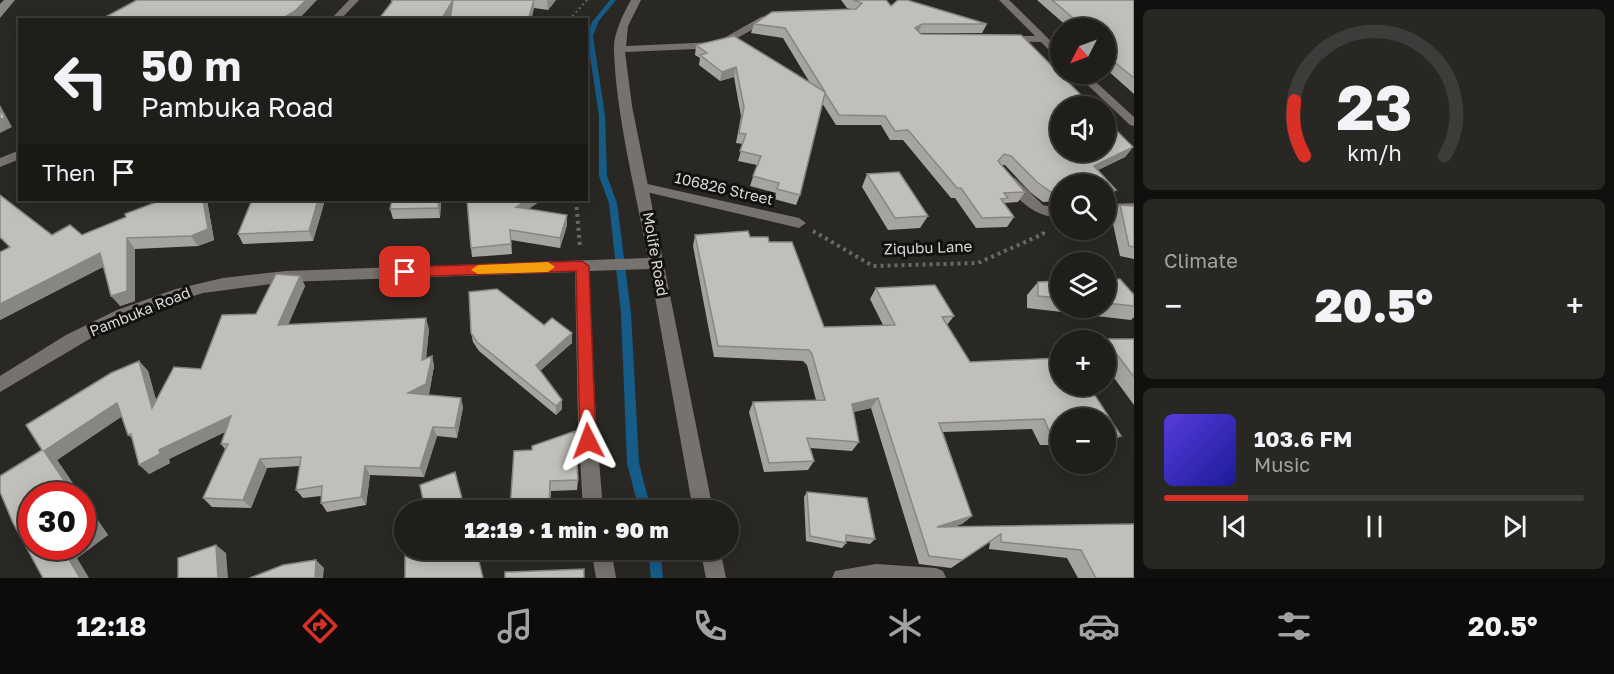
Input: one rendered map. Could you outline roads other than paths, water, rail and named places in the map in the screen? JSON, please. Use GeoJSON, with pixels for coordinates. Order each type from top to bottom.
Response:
{"type":"FeatureCollection","features":[{"type":"Feature","properties":{"kind":"street"},"geometry":{"type":"LineString","coordinates":[[336,18],[354,0]]}},
{"type":"Feature","properties":{"kind":"street","name":"Molife Road"},"geometry":{"type":"LineString","coordinates":[[636,0],[623,26],[618,49],[626,106],[643,187],[651,263],[701,500]]}},
{"type":"Feature","properties":{"kind":"street"},"geometry":{"type":"LineString","coordinates":[[1004,0],[1050,46]]}},
{"type":"Feature","properties":{"kind":"street"},"geometry":{"type":"LineString","coordinates":[[618,49],[719,45],[730,41],[767,16],[789,15]]}},
{"type":"Feature","properties":{"kind":"street"},"geometry":{"type":"LineString","coordinates":[[997,39],[1043,39]]}},
{"type":"Feature","properties":{"kind":"street"},"geometry":{"type":"LineString","coordinates":[[1092,84],[1134,123]]}},
{"type":"Feature","properties":{"kind":"street"},"geometry":{"type":"LineString","coordinates":[[0,163],[18,155]]}},
{"type":"Feature","properties":{"kind":"street"},"geometry":{"type":"LineString","coordinates":[[999,170],[1036,207],[1050,212]]}},
{"type":"Feature","properties":{"kind":"street","name":"106826 Street"},"geometry":{"type":"LineString","coordinates":[[643,187],[799,223]]}},
{"type":"Feature","properties":{"kind":"street"},"geometry":{"type":"LineString","coordinates":[[1116,208],[1134,207]]}},
{"type":"Feature","properties":{"kind":"street","name":"Pambuka Road"},"geometry":{"type":"LineString","coordinates":[[0,385],[44,353],[151,304],[203,287],[271,278],[651,263]]}},
{"type":"Feature","properties":{"kind":"street"},"geometry":{"type":"LineString","coordinates":[[590,265],[587,422],[592,500]]}},
{"type":"Feature","properties":{"kind":"street"},"geometry":{"type":"LineString","coordinates":[[603,560],[606,578]]}},
{"type":"Feature","properties":{"kind":"street"},"geometry":{"type":"LineString","coordinates":[[713,560],[716,578]]}},
{"type":"Feature","properties":{"kind":"street"},"geometry":{"type":"LineString","coordinates":[[842,578],[876,574],[936,578]]}},
{"type":"Feature","properties":{"kind":"waterway"},"geometry":{"type":"LineString","coordinates":[[613,0],[595,22],[590,36],[602,116],[603,176],[613,203],[626,313],[633,463],[642,500]]}},
{"type":"Feature","properties":{"kind":"waterway"},"geometry":{"type":"LineString","coordinates":[[655,560],[657,578]]}}]}
